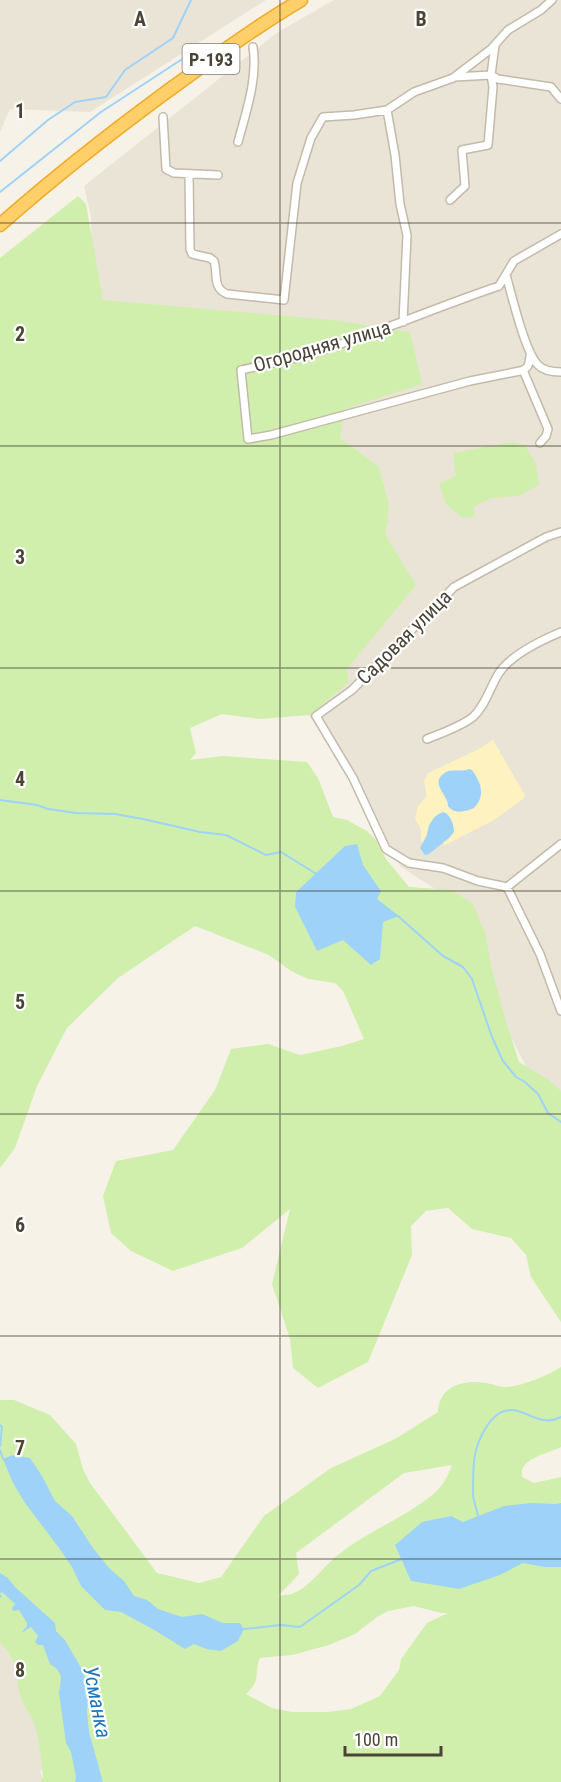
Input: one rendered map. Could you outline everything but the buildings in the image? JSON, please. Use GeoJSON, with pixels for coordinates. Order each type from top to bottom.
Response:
{"type":"FeatureCollection","features":[{"type":"Feature","properties":{"kind":"highway","name":"Р-193"},"geometry":{"type":"LineString","coordinates":[[0,225],[124,123],[207,62],[301,0]]}},
{"type":"Feature","properties":{"kind":"street"},"geometry":{"type":"LineString","coordinates":[[455,77],[495,45],[508,30],[541,10],[552,0]]}},
{"type":"Feature","properties":{"kind":"street"},"geometry":{"type":"LineString","coordinates":[[450,200],[465,186],[462,150],[488,145],[493,87],[491,75],[495,45]]}},
{"type":"Feature","properties":{"kind":"street"},"geometry":{"type":"LineString","coordinates":[[238,142],[253,75],[255,58],[253,47]]}},
{"type":"Feature","properties":{"kind":"street"},"geometry":{"type":"LineString","coordinates":[[189,174],[190,249],[192,254],[214,261],[216,278],[222,292],[284,300],[297,183],[311,138],[323,117],[387,110],[414,92],[455,77],[491,75],[498,79],[551,87],[561,99]]}},
{"type":"Feature","properties":{"kind":"street"},"geometry":{"type":"LineString","coordinates":[[387,110],[400,204],[407,235],[403,322]]}},
{"type":"Feature","properties":{"kind":"street"},"geometry":{"type":"LineString","coordinates":[[163,117],[166,169],[174,173],[218,175]]}},
{"type":"Feature","properties":{"kind":"street"},"geometry":{"type":"LineString","coordinates":[[540,443],[548,429],[523,370],[529,365],[530,356],[506,275],[514,261],[561,234]]}},
{"type":"Feature","properties":{"kind":"street","name":"Огородняя улица"},"geometry":{"type":"LineString","coordinates":[[506,275],[500,286],[403,322],[302,356],[241,370],[248,439],[470,381],[523,370]]}},
{"type":"Feature","properties":{"kind":"street"},"geometry":{"type":"LineString","coordinates":[[530,356],[540,368],[561,372]]}},
{"type":"Feature","properties":{"kind":"street","name":"Садовая улица"},"geometry":{"type":"LineString","coordinates":[[507,887],[478,881],[443,868],[409,862],[386,849],[353,778],[316,716],[352,690],[454,587],[546,537],[561,532]]}},
{"type":"Feature","properties":{"kind":"street"},"geometry":{"type":"LineString","coordinates":[[427,739],[471,718],[482,708],[507,663],[561,632]]}},
{"type":"Feature","properties":{"kind":"street"},"geometry":{"type":"LineString","coordinates":[[561,844],[507,887],[540,954],[561,1011]]}},
{"type":"Feature","properties":{"kind":"shaded area"},"geometry":{"type":"Polygon","coordinates":[[[0,0],[266,0],[90,112],[10,109],[0,132],[0,0]]]}},
{"type":"Feature","properties":{"kind":"shaded area"},"geometry":{"type":"Polygon","coordinates":[[[334,0],[561,0],[561,1097],[531,1076],[501,1018],[468,910],[401,867],[333,749],[305,710],[93,306],[91,217],[84,186],[278,32],[334,0]]]}},
{"type":"Feature","properties":{"kind":"shaded area"},"geometry":{"type":"Polygon","coordinates":[[[0,1633],[65,1753],[40,1771],[44,1782],[0,1782],[0,1633]]]}},
{"type":"Feature","properties":{"kind":"green space"},"geometry":{"type":"Polygon","coordinates":[[[78,196],[86,204],[103,300],[333,320],[410,332],[422,384],[345,409],[340,438],[379,467],[389,505],[385,534],[416,585],[347,669],[348,683],[310,715],[260,719],[222,714],[190,728],[196,753],[190,760],[223,756],[307,762],[318,778],[333,817],[347,820],[367,831],[376,840],[386,859],[409,887],[452,890],[473,904],[486,935],[491,966],[519,1062],[549,1080],[561,1091],[561,1322],[531,1277],[526,1255],[511,1238],[472,1229],[448,1208],[426,1211],[411,1226],[412,1255],[368,1362],[318,1388],[293,1368],[290,1339],[272,1284],[290,1209],[242,1248],[173,1271],[131,1251],[111,1233],[103,1196],[116,1161],[173,1150],[215,1090],[231,1049],[268,1044],[300,1055],[364,1039],[343,991],[335,983],[308,979],[291,971],[269,955],[195,926],[118,978],[67,1028],[37,1086],[15,1148],[0,1168],[0,258],[78,196]]]}},
{"type":"Feature","properties":{"kind":"green space"},"geometry":{"type":"Polygon","coordinates":[[[511,442],[525,445],[536,464],[539,485],[519,496],[491,498],[474,507],[475,516],[463,518],[446,504],[439,484],[456,476],[453,453],[511,442]]]}},
{"type":"Feature","properties":{"kind":"green space"},"geometry":{"type":"Polygon","coordinates":[[[561,1367],[561,1447],[529,1461],[522,1471],[522,1477],[534,1483],[561,1477],[561,1782],[39,1782],[43,1778],[36,1728],[21,1698],[13,1661],[0,1643],[0,1400],[14,1400],[50,1415],[76,1444],[83,1469],[90,1483],[157,1573],[199,1583],[221,1577],[264,1516],[331,1468],[395,1439],[438,1412],[443,1396],[454,1386],[477,1382],[509,1387],[529,1382],[561,1367]],[[452,1465],[404,1473],[296,1553],[299,1574],[278,1596],[292,1594],[301,1589],[349,1547],[436,1492],[452,1465]],[[414,1606],[388,1611],[355,1634],[329,1645],[292,1655],[260,1658],[256,1680],[246,1694],[272,1708],[292,1712],[351,1709],[380,1696],[399,1670],[401,1659],[427,1623],[448,1613],[414,1606]]]}},
{"type":"Feature","properties":{"kind":"sand"},"geometry":{"type":"Polygon","coordinates":[[[493,740],[525,795],[524,798],[494,820],[445,845],[443,842],[454,832],[449,816],[445,812],[429,824],[422,843],[421,830],[415,819],[418,806],[427,796],[424,781],[428,773],[493,740]]]}},
{"type":"Feature","properties":{"kind":"water"},"geometry":{"type":"Polygon","coordinates":[[[472,770],[480,784],[480,798],[474,808],[462,812],[453,811],[440,788],[440,778],[448,771],[472,770]]]}},
{"type":"Feature","properties":{"kind":"water"},"geometry":{"type":"Polygon","coordinates":[[[443,812],[451,820],[454,832],[425,855],[420,848],[430,824],[436,816],[443,812]]]}},
{"type":"Feature","properties":{"kind":"water"},"geometry":{"type":"Polygon","coordinates":[[[357,844],[363,865],[381,891],[377,899],[399,916],[383,922],[380,959],[371,965],[343,940],[317,951],[295,907],[296,892],[345,846],[357,844]]]}},
{"type":"Feature","properties":{"kind":"water"},"geometry":{"type":"Polygon","coordinates":[[[13,1455],[30,1458],[55,1501],[72,1516],[93,1548],[110,1569],[124,1581],[134,1596],[147,1600],[158,1609],[182,1617],[202,1614],[223,1623],[240,1623],[244,1629],[238,1641],[221,1651],[206,1649],[194,1644],[185,1649],[121,1612],[105,1610],[81,1586],[72,1567],[13,1483],[3,1459],[13,1455]]]}},
{"type":"Feature","properties":{"kind":"water"},"geometry":{"type":"Polygon","coordinates":[[[561,1503],[561,1567],[523,1563],[500,1575],[459,1589],[411,1581],[395,1545],[422,1522],[451,1516],[463,1522],[504,1506],[561,1503]]]}},
{"type":"Feature","properties":{"kind":"water"},"geometry":{"type":"Polygon","coordinates":[[[0,1573],[55,1623],[56,1631],[65,1640],[84,1673],[89,1732],[103,1782],[75,1782],[71,1752],[66,1743],[59,1693],[60,1674],[50,1664],[43,1645],[35,1642],[38,1636],[31,1627],[21,1633],[27,1623],[19,1610],[13,1611],[15,1604],[2,1592],[0,1594],[0,1573]]]}},
{"type":"Feature","properties":{"kind":"waterway"},"geometry":{"type":"LineString","coordinates":[[0,161],[48,120],[75,102],[106,97],[125,70],[173,38],[191,0]]}},
{"type":"Feature","properties":{"kind":"waterway"},"geometry":{"type":"LineString","coordinates":[[0,192],[101,112],[190,54]]}},
{"type":"Feature","properties":{"kind":"waterway"},"geometry":{"type":"LineString","coordinates":[[0,800],[76,813],[115,814],[200,832],[226,835],[266,855],[281,852],[318,875]]}},
{"type":"Feature","properties":{"kind":"waterway"},"geometry":{"type":"LineString","coordinates":[[398,916],[443,956],[463,967],[472,979],[492,1037],[503,1061],[516,1077],[538,1094],[548,1113],[561,1122]]}},
{"type":"Feature","properties":{"kind":"waterway"},"geometry":{"type":"LineString","coordinates":[[478,1516],[473,1497],[474,1461],[481,1436],[491,1421],[497,1415],[513,1410],[542,1420],[554,1420],[561,1417]]}},
{"type":"Feature","properties":{"kind":"waterway"},"geometry":{"type":"LineString","coordinates":[[0,1425],[2,1427],[0,1446]]}},
{"type":"Feature","properties":{"kind":"waterway"},"geometry":{"type":"LineString","coordinates":[[0,1450],[3,1459]]}},
{"type":"Feature","properties":{"kind":"waterway"},"geometry":{"type":"LineString","coordinates":[[244,1629],[281,1625],[300,1627],[359,1585],[371,1571],[402,1559]]}},
{"type":"Feature","properties":{"kind":"water label","name":"Усманка"},"geometry":{"type":"Point","coordinates":[97,1702]}}]}
